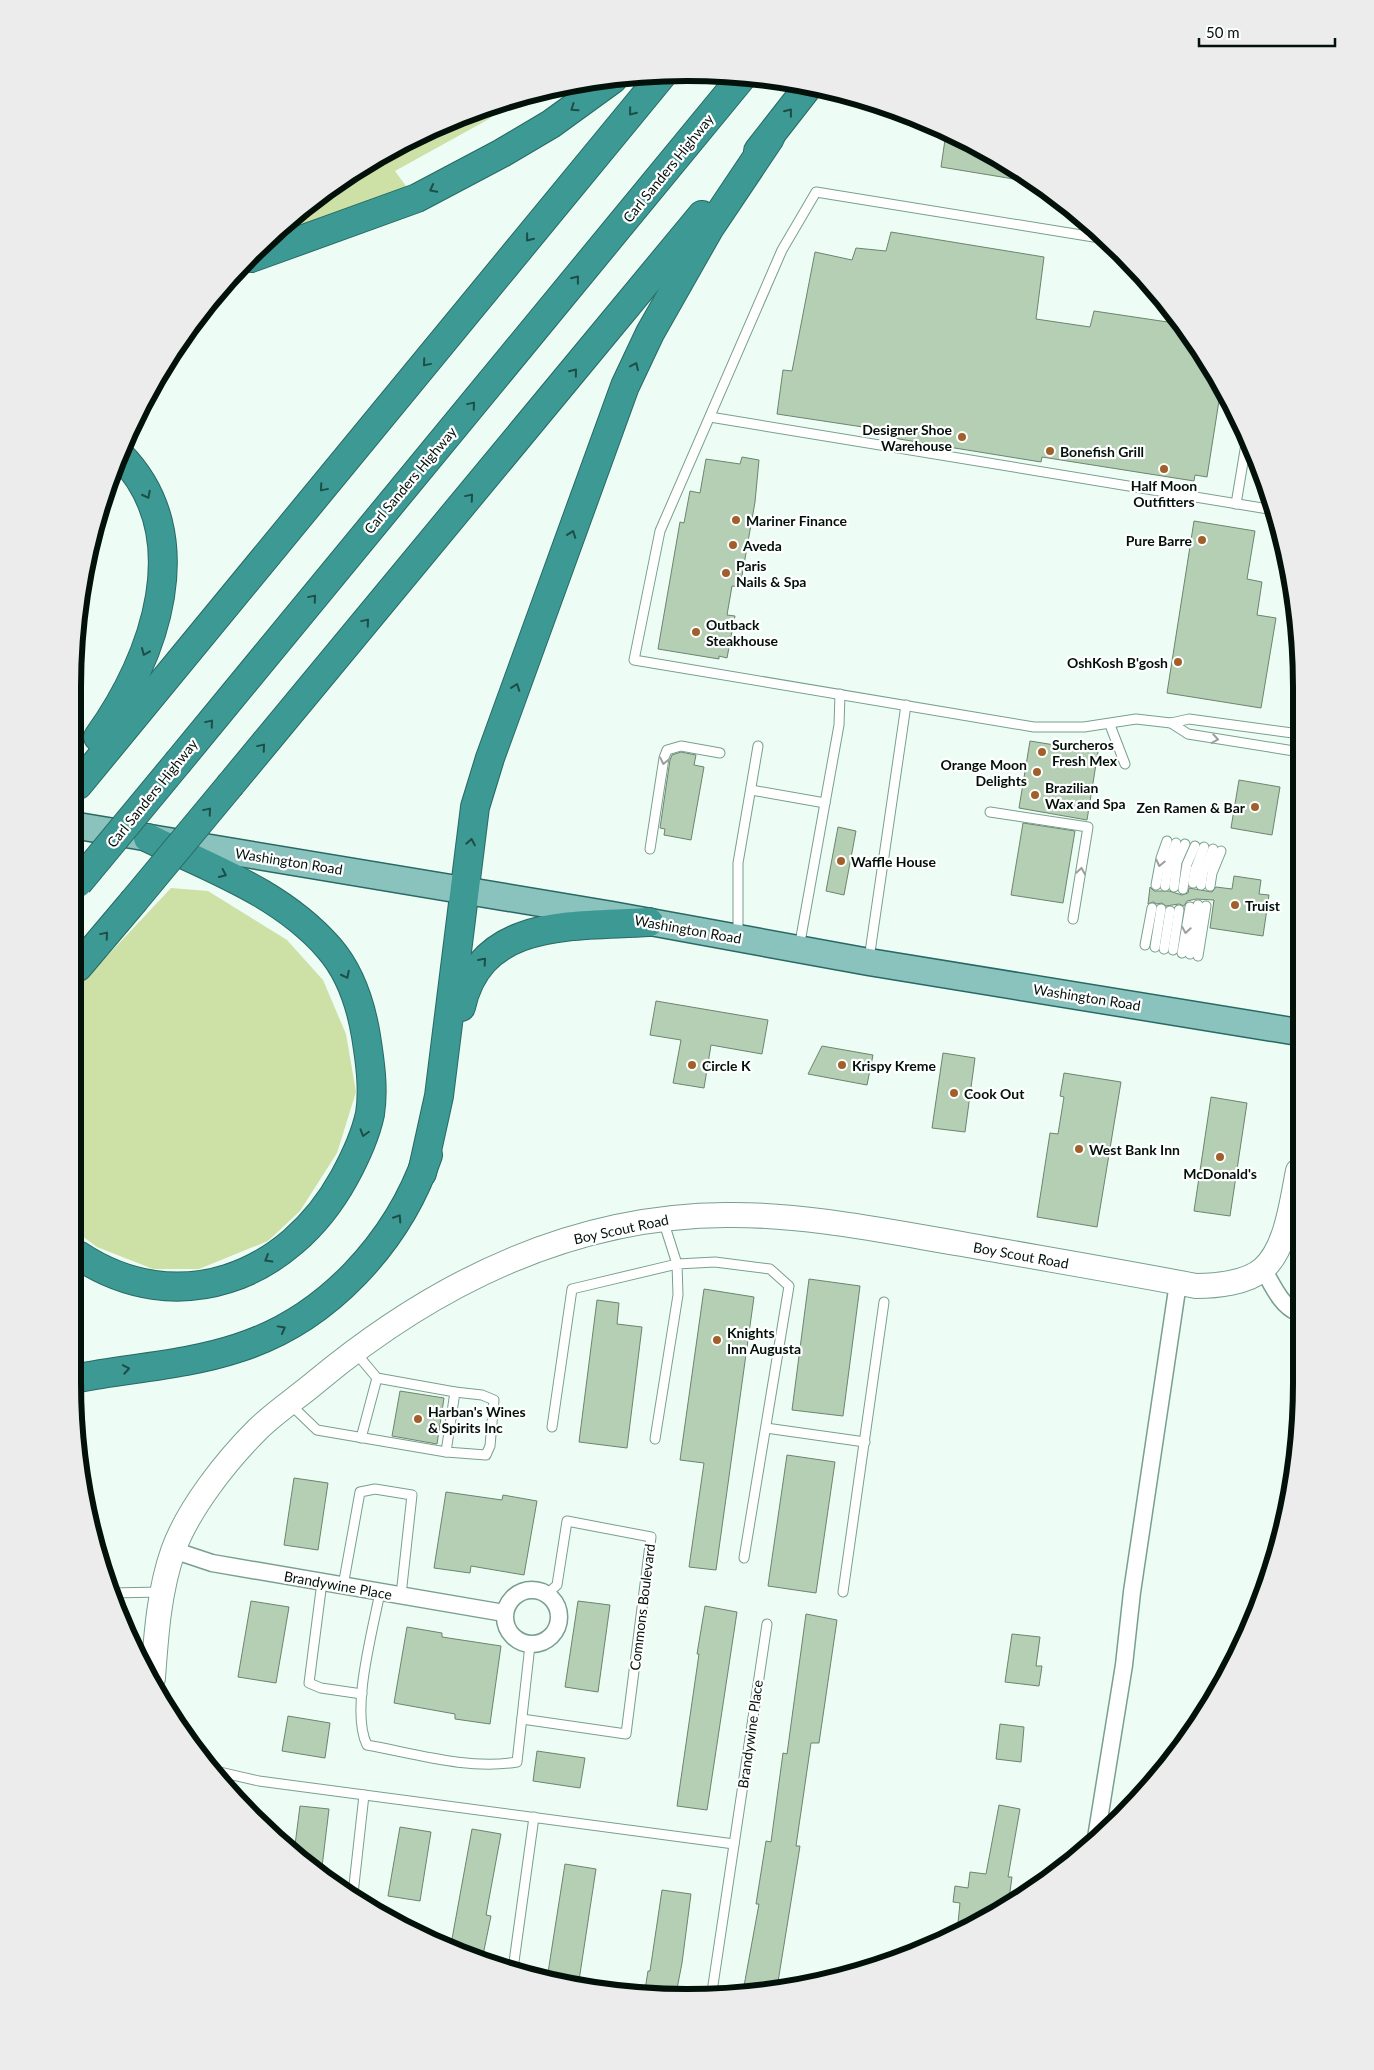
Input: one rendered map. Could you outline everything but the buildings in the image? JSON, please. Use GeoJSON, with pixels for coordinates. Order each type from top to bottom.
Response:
{"type":"FeatureCollection","features":[{"type":"Feature","properties":{"kind":"highway"},"geometry":{"type":"LineString","coordinates":[[92,754],[656,83]]}},
{"type":"Feature","properties":{"kind":"highway","name":"Carl Sanders Highway"},"geometry":{"type":"LineString","coordinates":[[81,879],[736,84]]}},
{"type":"Feature","properties":{"kind":"highway"},"geometry":{"type":"LineString","coordinates":[[266,253],[416,198],[502,153],[551,124],[602,87]]}},
{"type":"Feature","properties":{"kind":"highway"},"geometry":{"type":"LineString","coordinates":[[422,1174],[439,1096],[475,807],[485,772],[625,386],[650,332],[700,245],[770,138],[804,93]]}},
{"type":"Feature","properties":{"kind":"highway"},"geometry":{"type":"LineString","coordinates":[[81,963],[720,193],[770,138]]}},
{"type":"Feature","properties":{"kind":"highway"},"geometry":{"type":"LineString","coordinates":[[81,778],[92,754],[130,685],[146,649],[160,600],[162,571],[160,527],[143,488],[125,460]]}},
{"type":"Feature","properties":{"kind":"highway"},"geometry":{"type":"LineString","coordinates":[[81,1256],[115,1275],[141,1283],[168,1287],[189,1287],[214,1283],[264,1262],[290,1246],[310,1226],[333,1198],[361,1144],[370,1113],[372,1089],[363,1020],[356,994],[331,950],[308,925],[277,901],[148,838]]}},
{"type":"Feature","properties":{"kind":"highway"},"geometry":{"type":"LineString","coordinates":[[81,1377],[237,1349],[280,1330],[329,1298],[360,1270],[380,1245],[406,1206],[422,1174],[450,1094],[463,996],[469,979],[480,963],[501,945],[532,932],[649,922]]}},
{"type":"Feature","properties":{"kind":"main road","name":"Washington Road"},"geometry":{"type":"LineString","coordinates":[[81,827],[649,922],[869,962],[1293,1031]]}},
{"type":"Feature","properties":{"kind":"street"},"geometry":{"type":"LineString","coordinates":[[1293,1196],[1283,1236],[1275,1253],[1263,1270],[1278,1293],[1293,1311]]}},
{"type":"Feature","properties":{"kind":"street","name":"Boy Scout Road"},"geometry":{"type":"LineString","coordinates":[[154,1670],[158,1615],[173,1550],[198,1502],[239,1449],[260,1428],[354,1351],[427,1302],[462,1282],[534,1250],[589,1234],[662,1219],[724,1214],[822,1222],[928,1238],[1196,1286],[1216,1286],[1263,1270]]}},
{"type":"Feature","properties":{"kind":"street"},"geometry":{"type":"LineString","coordinates":[[1098,1827],[1124,1665],[1132,1592],[1178,1283]]}},
{"type":"Feature","properties":{"kind":"street","name":"Brandywine Place"},"geometry":{"type":"LineString","coordinates":[[173,1550],[212,1563],[504,1613]]}},
{"type":"Feature","properties":{"kind":"street"},"geometry":{"type":"LineString","coordinates":[[527,1589],[539,1590],[554,1600],[559,1611],[559,1623],[550,1638],[530,1645],[518,1641],[509,1634],[505,1626],[504,1613],[512,1597],[527,1589]]}},
{"type":"Feature","properties":{"kind":"lane"},"geometry":{"type":"LineString","coordinates":[[1091,237],[816,192],[782,250],[660,531],[634,660],[1034,727],[1110,725],[1136,719],[1170,722],[1188,719],[1293,733]]}},
{"type":"Feature","properties":{"kind":"lane"},"geometry":{"type":"LineString","coordinates":[[710,417],[1266,509]]}},
{"type":"Feature","properties":{"kind":"lane"},"geometry":{"type":"LineString","coordinates":[[1236,504],[1245,451]]}},
{"type":"Feature","properties":{"kind":"lane"},"geometry":{"type":"LineString","coordinates":[[799,948],[839,725],[840,694]]}},
{"type":"Feature","properties":{"kind":"lane"},"geometry":{"type":"LineString","coordinates":[[869,962],[906,705]]}},
{"type":"Feature","properties":{"kind":"lane"},"geometry":{"type":"LineString","coordinates":[[1170,722],[1188,734],[1293,751]]}},
{"type":"Feature","properties":{"kind":"lane"},"geometry":{"type":"LineString","coordinates":[[1110,725],[1125,764]]}},
{"type":"Feature","properties":{"kind":"lane"},"geometry":{"type":"LineString","coordinates":[[650,849],[664,758],[667,750],[681,746],[720,753]]}},
{"type":"Feature","properties":{"kind":"lane"},"geometry":{"type":"LineString","coordinates":[[738,938],[738,863],[758,746]]}},
{"type":"Feature","properties":{"kind":"lane"},"geometry":{"type":"LineString","coordinates":[[751,790],[825,803]]}},
{"type":"Feature","properties":{"kind":"lane"},"geometry":{"type":"LineString","coordinates":[[990,812],[1088,827],[1073,919]]}},
{"type":"Feature","properties":{"kind":"lane"},"geometry":{"type":"LineString","coordinates":[[1176,843],[1177,862],[1169,887],[1161,858],[1176,843]]}},
{"type":"Feature","properties":{"kind":"lane"},"geometry":{"type":"LineString","coordinates":[[1169,887],[1187,864],[1208,848]]}},
{"type":"Feature","properties":{"kind":"lane"},"geometry":{"type":"LineString","coordinates":[[1208,848],[1212,873],[1202,885],[1195,870],[1208,848]]}},
{"type":"Feature","properties":{"kind":"lane"},"geometry":{"type":"LineString","coordinates":[[1177,951],[1198,906],[1177,951]]}},
{"type":"Feature","properties":{"kind":"lane"},"geometry":{"type":"LineString","coordinates":[[1166,910],[1177,951]]}},
{"type":"Feature","properties":{"kind":"lane"},"geometry":{"type":"LineString","coordinates":[[1166,910],[1177,951]]}},
{"type":"Feature","properties":{"kind":"lane"},"geometry":{"type":"LineString","coordinates":[[1145,945],[1166,910]]}},
{"type":"Feature","properties":{"kind":"lane"},"geometry":{"type":"LineString","coordinates":[[655,1439],[678,1294],[677,1264],[662,1219]]}},
{"type":"Feature","properties":{"kind":"lane"},"geometry":{"type":"LineString","coordinates":[[552,1427],[572,1289],[677,1264],[715,1262],[770,1269],[789,1286],[744,1558]]}},
{"type":"Feature","properties":{"kind":"lane"},"geometry":{"type":"LineString","coordinates":[[843,1592],[884,1302]]}},
{"type":"Feature","properties":{"kind":"lane"},"geometry":{"type":"LineString","coordinates":[[290,1404],[317,1430],[446,1452],[486,1455],[490,1446],[494,1400],[482,1395],[377,1378],[354,1351]]}},
{"type":"Feature","properties":{"kind":"lane"},"geometry":{"type":"LineString","coordinates":[[361,1438],[377,1378]]}},
{"type":"Feature","properties":{"kind":"lane"},"geometry":{"type":"LineString","coordinates":[[446,1452],[455,1392]]}},
{"type":"Feature","properties":{"kind":"lane"},"geometry":{"type":"LineString","coordinates":[[766,1428],[865,1442]]}},
{"type":"Feature","properties":{"kind":"lane"},"geometry":{"type":"LineString","coordinates":[[343,1586],[360,1492],[375,1489],[412,1495],[401,1596]]}},
{"type":"Feature","properties":{"kind":"lane","name":"Commons Boulevard"},"geometry":{"type":"LineString","coordinates":[[522,1719],[626,1734],[651,1537],[567,1521],[557,1585],[546,1595]]}},
{"type":"Feature","properties":{"kind":"lane"},"geometry":{"type":"LineString","coordinates":[[322,1582],[309,1683],[321,1688],[362,1694]]}},
{"type":"Feature","properties":{"kind":"lane"},"geometry":{"type":"LineString","coordinates":[[119,1593],[164,1592]]}},
{"type":"Feature","properties":{"kind":"lane"},"geometry":{"type":"LineString","coordinates":[[380,1592],[362,1694],[361,1733],[368,1745],[472,1764],[502,1765],[517,1762],[530,1645]]}},
{"type":"Feature","properties":{"kind":"lane","name":"Brandywine Place"},"geometry":{"type":"LineString","coordinates":[[713,1988],[767,1624]]}},
{"type":"Feature","properties":{"kind":"lane"},"geometry":{"type":"LineString","coordinates":[[224,1773],[259,1780],[364,1795],[734,1844]]}},
{"type":"Feature","properties":{"kind":"lane"},"geometry":{"type":"LineString","coordinates":[[354,1889],[364,1795]]}},
{"type":"Feature","properties":{"kind":"lane"},"geometry":{"type":"LineString","coordinates":[[515,1964],[534,1817]]}},
{"type":"Feature","properties":{"kind":"green space"},"geometry":{"type":"Polygon","coordinates":[[[498,111],[489,119],[395,171],[406,186],[393,196],[283,237],[318,206],[384,162],[455,127],[498,111]]]}},
{"type":"Feature","properties":{"kind":"green space"},"geometry":{"type":"Polygon","coordinates":[[[171,888],[208,891],[287,940],[323,980],[346,1034],[356,1092],[337,1153],[300,1211],[268,1241],[199,1269],[153,1269],[97,1247],[81,1235],[81,984],[171,888]]]}},
{"type":"Feature","properties":{"kind":"place","name":"Designer Shoe Warehouse"},"geometry":{"type":"Point","coordinates":[962,437]}},
{"type":"Feature","properties":{"kind":"place","name":"Bonefish Grill"},"geometry":{"type":"Point","coordinates":[1050,451]}},
{"type":"Feature","properties":{"kind":"place","name":"Half Moon Outfitters"},"geometry":{"type":"Point","coordinates":[1164,469]}},
{"type":"Feature","properties":{"kind":"place","name":"Mariner Finance"},"geometry":{"type":"Point","coordinates":[736,520]}},
{"type":"Feature","properties":{"kind":"place","name":"Pure Barre"},"geometry":{"type":"Point","coordinates":[1202,540]}},
{"type":"Feature","properties":{"kind":"place","name":"Aveda"},"geometry":{"type":"Point","coordinates":[733,545]}},
{"type":"Feature","properties":{"kind":"place","name":"Paris Nails & Spa"},"geometry":{"type":"Point","coordinates":[726,573]}},
{"type":"Feature","properties":{"kind":"place","name":"Outback Steakhouse"},"geometry":{"type":"Point","coordinates":[696,632]}},
{"type":"Feature","properties":{"kind":"place","name":"OshKosh B'gosh"},"geometry":{"type":"Point","coordinates":[1178,662]}},
{"type":"Feature","properties":{"kind":"place","name":"Surcheros Fresh Mex"},"geometry":{"type":"Point","coordinates":[1042,752]}},
{"type":"Feature","properties":{"kind":"place","name":"Orange Moon Delights"},"geometry":{"type":"Point","coordinates":[1037,772]}},
{"type":"Feature","properties":{"kind":"place","name":"Brazilian Wax and Spa"},"geometry":{"type":"Point","coordinates":[1035,795]}},
{"type":"Feature","properties":{"kind":"place","name":"Zen Ramen & Bar"},"geometry":{"type":"Point","coordinates":[1255,807]}},
{"type":"Feature","properties":{"kind":"place","name":"Waffle House"},"geometry":{"type":"Point","coordinates":[841,861]}},
{"type":"Feature","properties":{"kind":"place","name":"Truist"},"geometry":{"type":"Point","coordinates":[1235,905]}},
{"type":"Feature","properties":{"kind":"place","name":"Circle K"},"geometry":{"type":"Point","coordinates":[692,1065]}},
{"type":"Feature","properties":{"kind":"place","name":"Krispy Kreme"},"geometry":{"type":"Point","coordinates":[842,1065]}},
{"type":"Feature","properties":{"kind":"place","name":"Cook Out"},"geometry":{"type":"Point","coordinates":[954,1093]}},
{"type":"Feature","properties":{"kind":"place","name":"West Bank Inn"},"geometry":{"type":"Point","coordinates":[1079,1149]}},
{"type":"Feature","properties":{"kind":"place","name":"McDonald's"},"geometry":{"type":"Point","coordinates":[1220,1157]}},
{"type":"Feature","properties":{"kind":"place","name":"Knights Inn Augusta"},"geometry":{"type":"Point","coordinates":[717,1340]}},
{"type":"Feature","properties":{"kind":"place","name":"Harban's Wines & Spirits Inc"},"geometry":{"type":"Point","coordinates":[418,1419]}}]}
